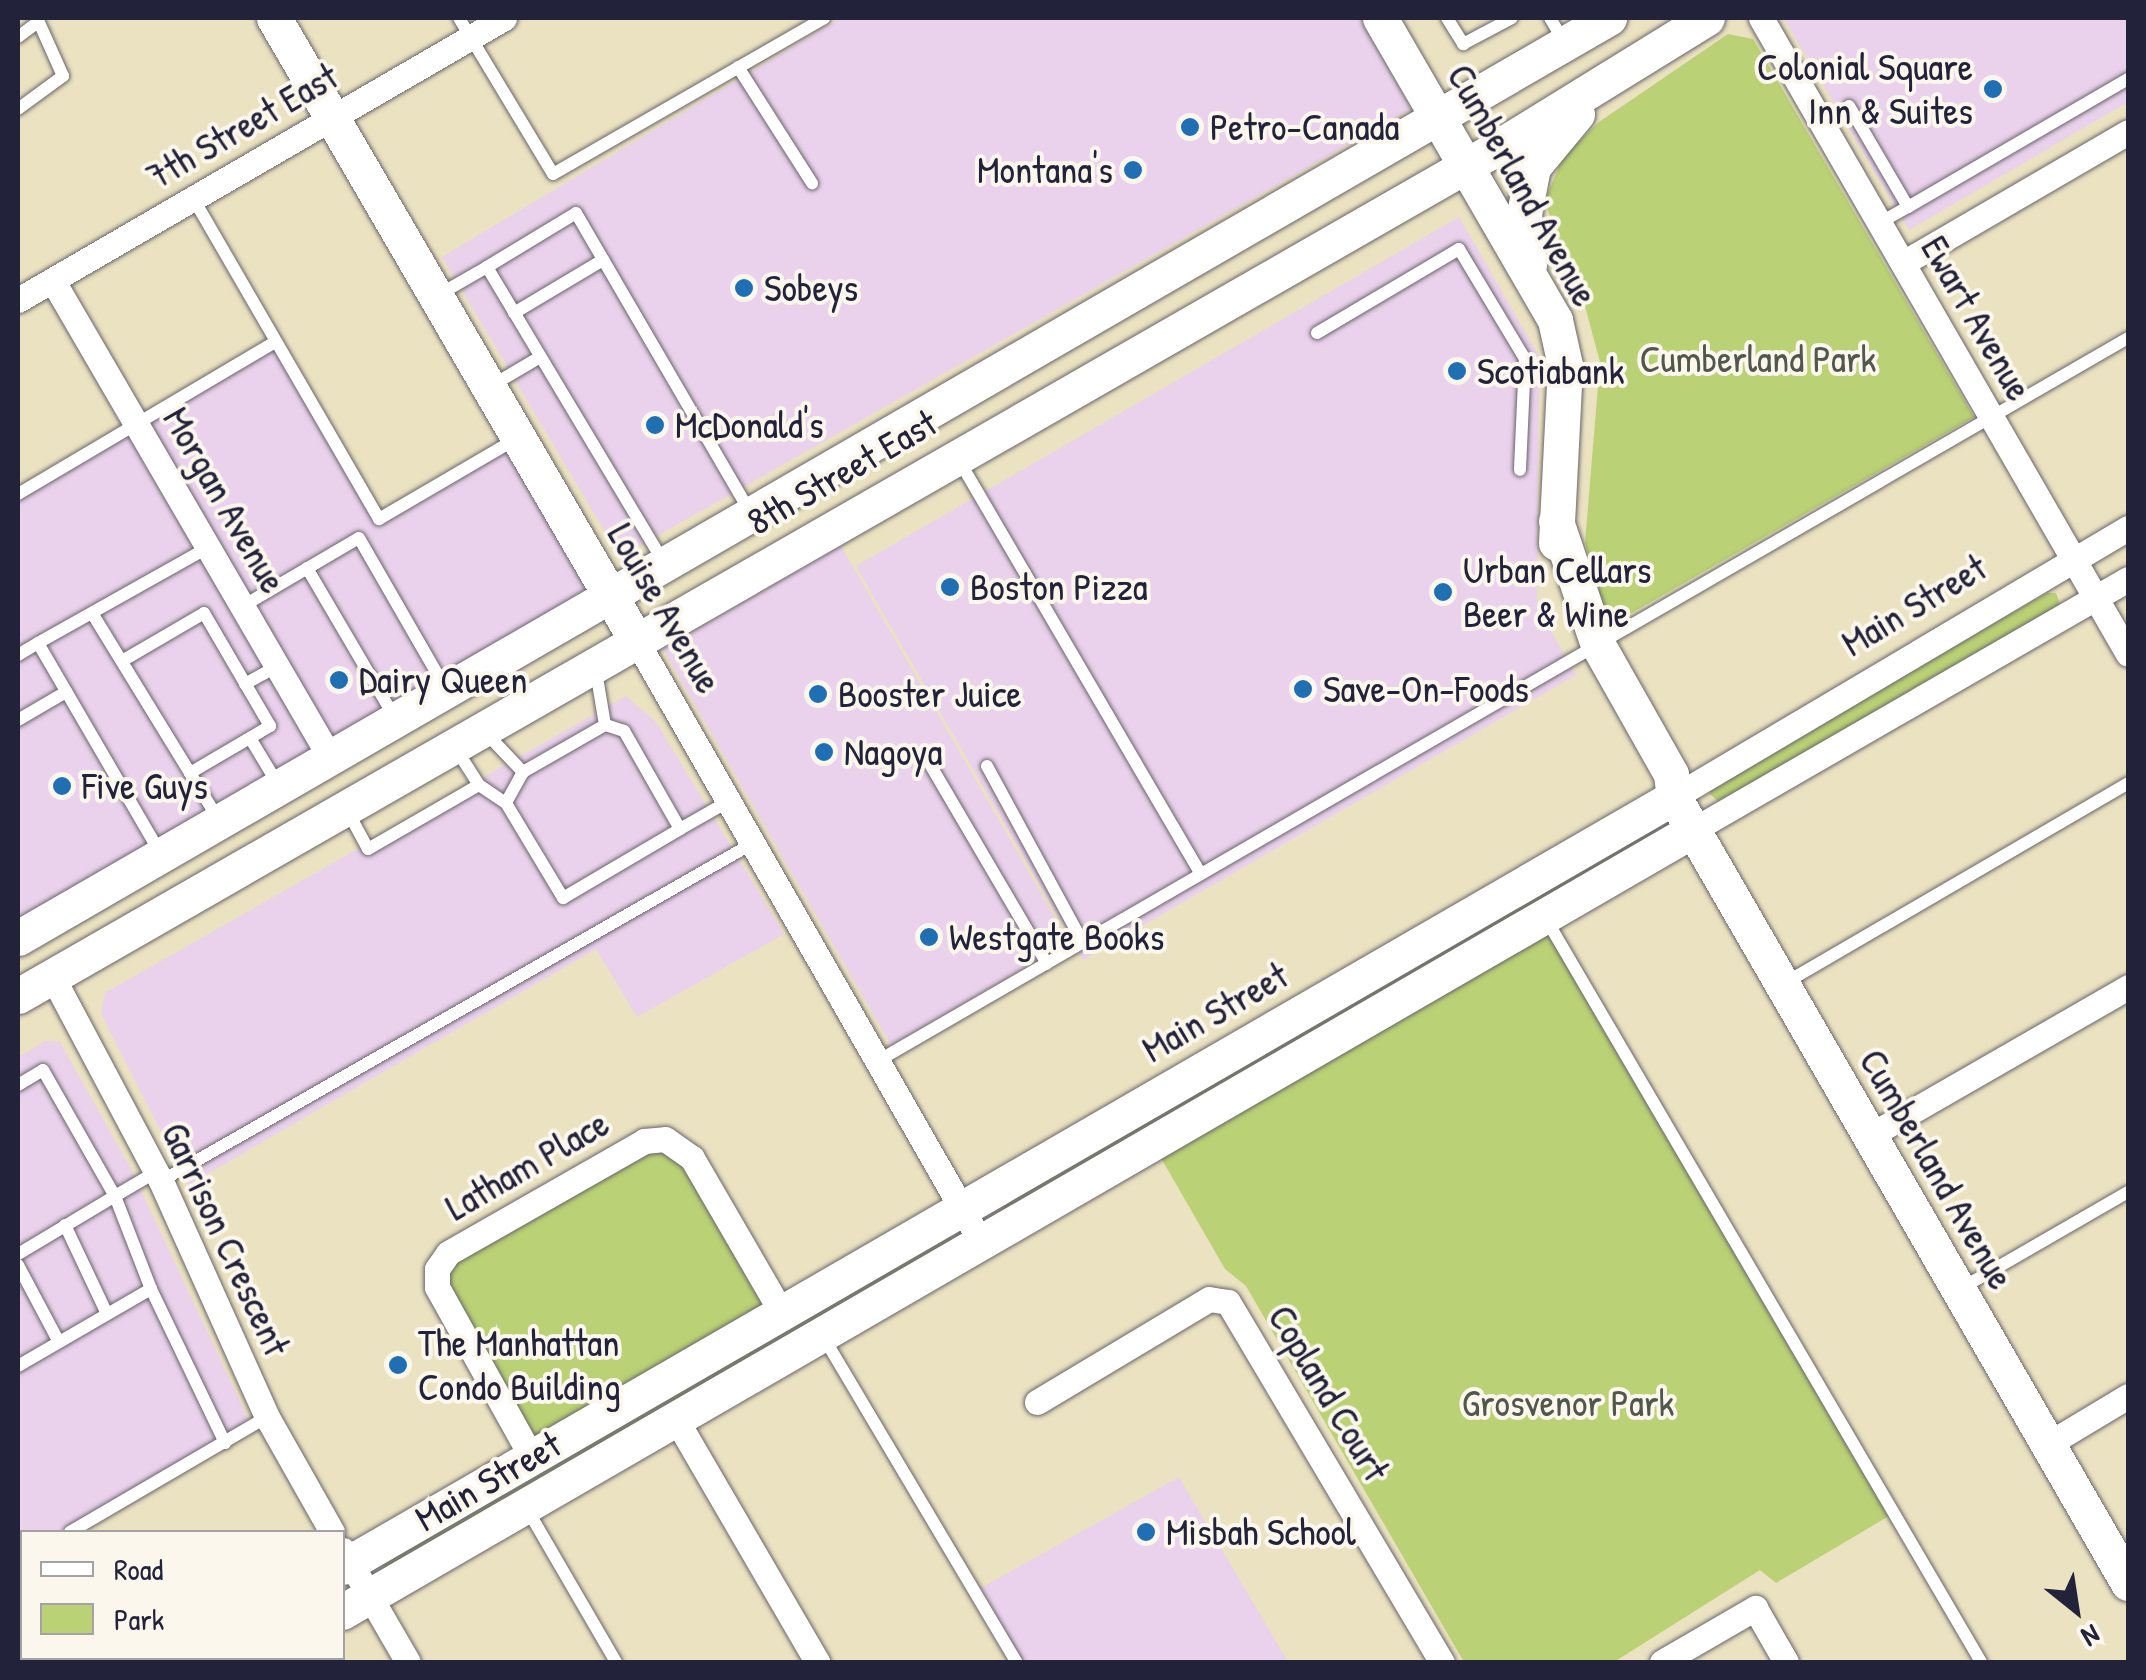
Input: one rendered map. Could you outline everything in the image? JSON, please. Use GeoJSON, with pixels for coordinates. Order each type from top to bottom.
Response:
{"type":"FeatureCollection","features":[{"type":"Feature","properties":{"kind":"main road","name":"Louise Avenue"},"geometry":{"type":"LineString","coordinates":[[274,18],[636,640]]}},
{"type":"Feature","properties":{"kind":"main road","name":"Cumberland Avenue"},"geometry":{"type":"LineString","coordinates":[[1380,18],[1555,320],[1565,365],[1556,521],[1589,650],[1670,774],[1674,797],[2128,1583]]}},
{"type":"Feature","properties":{"kind":"main road","name":"8th Street East"},"geometry":{"type":"LineString","coordinates":[[21,928],[162,856],[942,407],[1437,116],[1557,30],[1608,18]]}},
{"type":"Feature","properties":{"kind":"main road","name":"8th Street East"},"geometry":{"type":"LineString","coordinates":[[18,996],[35,977],[345,808],[1466,165],[1707,18]]}},
{"type":"Feature","properties":{"kind":"main road"},"geometry":{"type":"LineString","coordinates":[[1530,276],[1524,214],[1533,167],[1559,130],[1624,72]]}},
{"type":"Feature","properties":{"kind":"main road"},"geometry":{"type":"LineString","coordinates":[[800,545],[834,511],[916,456],[942,407]]}},
{"type":"Feature","properties":{"kind":"main road","name":"Main Street"},"geometry":{"type":"LineString","coordinates":[[345,1551],[531,1456],[1674,797]]}},
{"type":"Feature","properties":{"kind":"main road","name":"Main Street"},"geometry":{"type":"LineString","coordinates":[[356,1604],[527,1510],[1694,830]]}},
{"type":"Feature","properties":{"kind":"main road"},"geometry":{"type":"LineString","coordinates":[[21,928],[36,956],[35,977]]}},
{"type":"Feature","properties":{"kind":"street","name":"7th Street East"},"geometry":{"type":"LineString","coordinates":[[18,300],[332,117],[465,27],[504,18]]}},
{"type":"Feature","properties":{"kind":"street","name":"Ewart Avenue"},"geometry":{"type":"LineString","coordinates":[[1761,18],[2128,654]]}},
{"type":"Feature","properties":{"kind":"street"},"geometry":{"type":"LineString","coordinates":[[1903,263],[2128,132]]}},
{"type":"Feature","properties":{"kind":"street","name":"Morgan Avenue"},"geometry":{"type":"LineString","coordinates":[[52,280],[330,759]]}},
{"type":"Feature","properties":{"kind":"street","name":"Main Street"},"geometry":{"type":"LineString","coordinates":[[1674,797],[2128,528]]}},
{"type":"Feature","properties":{"kind":"street","name":"Main Street"},"geometry":{"type":"LineString","coordinates":[[1694,830],[2128,579]]}},
{"type":"Feature","properties":{"kind":"street","name":"Louise Avenue"},"geometry":{"type":"LineString","coordinates":[[636,640],[982,1242]]}},
{"type":"Feature","properties":{"kind":"street","name":"Garrison Crescent"},"geometry":{"type":"LineString","coordinates":[[35,977],[158,1177],[267,1417],[329,1530]]}},
{"type":"Feature","properties":{"kind":"street"},"geometry":{"type":"LineString","coordinates":[[1869,1136],[2128,987]]}},
{"type":"Feature","properties":{"kind":"street","name":"Latham Place"},"geometry":{"type":"LineString","coordinates":[[531,1456],[437,1287],[437,1269],[448,1253],[644,1141],[665,1139],[692,1158],[780,1310]]}},
{"type":"Feature","properties":{"kind":"street","name":"Copland Court"},"geometry":{"type":"LineString","coordinates":[[1037,1402],[1209,1299],[1228,1302],[1442,1662]]}},
{"type":"Feature","properties":{"kind":"street"},"geometry":{"type":"LineString","coordinates":[[2048,1444],[2128,1396]]}},
{"type":"Feature","properties":{"kind":"street"},"geometry":{"type":"LineString","coordinates":[[677,1421],[817,1662]]}},
{"type":"Feature","properties":{"kind":"street","name":"Garrison Crescent"},"geometry":{"type":"LineString","coordinates":[[345,1564],[356,1604],[408,1662]]}},
{"type":"Feature","properties":{"kind":"street"},"geometry":{"type":"LineString","coordinates":[[1662,1662],[1755,1608],[1786,1662]]}},
{"type":"Feature","properties":{"kind":"lane"},"geometry":{"type":"LineString","coordinates":[[465,27],[553,174],[824,18]]}},
{"type":"Feature","properties":{"kind":"lane"},"geometry":{"type":"LineString","coordinates":[[1448,18],[1464,44],[1512,18]]}},
{"type":"Feature","properties":{"kind":"lane"},"geometry":{"type":"LineString","coordinates":[[18,37],[38,20],[63,76],[18,108]]}},
{"type":"Feature","properties":{"kind":"lane"},"geometry":{"type":"LineString","coordinates":[[738,67],[812,183]]}},
{"type":"Feature","properties":{"kind":"lane"},"geometry":{"type":"LineString","coordinates":[[1879,222],[2128,79]]}},
{"type":"Feature","properties":{"kind":"lane"},"geometry":{"type":"LineString","coordinates":[[1850,106],[1908,207]]}},
{"type":"Feature","properties":{"kind":"lane"},"geometry":{"type":"LineString","coordinates":[[192,198],[379,519],[518,438]]}},
{"type":"Feature","properties":{"kind":"lane"},"geometry":{"type":"LineString","coordinates":[[436,296],[576,213],[752,515]]}},
{"type":"Feature","properties":{"kind":"lane"},"geometry":{"type":"LineString","coordinates":[[1318,333],[1459,249],[1525,359],[1520,470]]}},
{"type":"Feature","properties":{"kind":"lane"},"geometry":{"type":"LineString","coordinates":[[514,313],[603,260]]}},
{"type":"Feature","properties":{"kind":"lane"},"geometry":{"type":"LineString","coordinates":[[487,267],[665,566]]}},
{"type":"Feature","properties":{"kind":"lane"},"geometry":{"type":"LineString","coordinates":[[876,1062],[2128,338]]}},
{"type":"Feature","properties":{"kind":"lane"},"geometry":{"type":"LineString","coordinates":[[18,494],[275,342]]}},
{"type":"Feature","properties":{"kind":"lane"},"geometry":{"type":"LineString","coordinates":[[488,387],[540,357]]}},
{"type":"Feature","properties":{"kind":"lane"},"geometry":{"type":"LineString","coordinates":[[957,455],[1201,874]]}},
{"type":"Feature","properties":{"kind":"lane"},"geometry":{"type":"LineString","coordinates":[[243,606],[359,538],[447,691]]}},
{"type":"Feature","properties":{"kind":"lane"},"geometry":{"type":"LineString","coordinates":[[18,655],[208,547]]}},
{"type":"Feature","properties":{"kind":"lane"},"geometry":{"type":"LineString","coordinates":[[307,568],[397,720]]}},
{"type":"Feature","properties":{"kind":"lane"},"geometry":{"type":"LineString","coordinates":[[92,613],[220,822]]}},
{"type":"Feature","properties":{"kind":"lane"},"geometry":{"type":"LineString","coordinates":[[122,661],[204,613],[270,726],[190,773]]}},
{"type":"Feature","properties":{"kind":"lane"},"geometry":{"type":"LineString","coordinates":[[38,644],[162,856]]}},
{"type":"Feature","properties":{"kind":"lane"},"geometry":{"type":"LineString","coordinates":[[595,663],[605,725]]}},
{"type":"Feature","properties":{"kind":"lane"},"geometry":{"type":"LineString","coordinates":[[245,684],[277,666]]}},
{"type":"Feature","properties":{"kind":"lane"},"geometry":{"type":"LineString","coordinates":[[18,720],[66,692]]}},
{"type":"Feature","properties":{"kind":"lane"},"geometry":{"type":"LineString","coordinates":[[506,803],[523,772],[605,725],[624,731],[680,829]]}},
{"type":"Feature","properties":{"kind":"lane"},"geometry":{"type":"LineString","coordinates":[[468,737],[478,785],[506,803],[562,898],[729,801]]}},
{"type":"Feature","properties":{"kind":"lane"},"geometry":{"type":"LineString","coordinates":[[468,737],[523,772]]}},
{"type":"Feature","properties":{"kind":"lane"},"geometry":{"type":"LineString","coordinates":[[250,738],[280,788]]}},
{"type":"Feature","properties":{"kind":"lane"},"geometry":{"type":"LineString","coordinates":[[931,766],[1047,964]]}},
{"type":"Feature","properties":{"kind":"lane"},"geometry":{"type":"LineString","coordinates":[[987,766],[1083,942]]}},
{"type":"Feature","properties":{"kind":"lane"},"geometry":{"type":"LineString","coordinates":[[1782,985],[2128,783]]}},
{"type":"Feature","properties":{"kind":"lane"},"geometry":{"type":"LineString","coordinates":[[345,808],[368,849],[478,785]]}},
{"type":"Feature","properties":{"kind":"lane"},"geometry":{"type":"LineString","coordinates":[[18,1254],[115,1196],[158,1177],[753,843]]}},
{"type":"Feature","properties":{"kind":"lane"},"geometry":{"type":"LineString","coordinates":[[1544,917],[1982,1662]]}},
{"type":"Feature","properties":{"kind":"lane"},"geometry":{"type":"LineString","coordinates":[[18,1085],[43,1070],[115,1196],[152,1289],[225,1442]]}},
{"type":"Feature","properties":{"kind":"lane"},"geometry":{"type":"LineString","coordinates":[[1958,1290],[2128,1192]]}},
{"type":"Feature","properties":{"kind":"lane"},"geometry":{"type":"LineString","coordinates":[[65,1225],[107,1314]]}},
{"type":"Feature","properties":{"kind":"lane"},"geometry":{"type":"LineString","coordinates":[[18,1265],[59,1342]]}},
{"type":"Feature","properties":{"kind":"lane"},"geometry":{"type":"LineString","coordinates":[[18,1366],[152,1289]]}},
{"type":"Feature","properties":{"kind":"lane"},"geometry":{"type":"LineString","coordinates":[[823,1336],[1016,1662]]}},
{"type":"Feature","properties":{"kind":"lane"},"geometry":{"type":"LineString","coordinates":[[73,1530],[267,1417]]}},
{"type":"Feature","properties":{"kind":"lane"},"geometry":{"type":"LineString","coordinates":[[527,1510],[616,1662]]}},
{"type":"Feature","properties":{"kind":"shaded area"},"geometry":{"type":"Polygon","coordinates":[[[841,18],[1359,18],[1411,109],[620,557],[442,257],[841,18]]]}},
{"type":"Feature","properties":{"kind":"shaded area"},"geometry":{"type":"Polygon","coordinates":[[[2128,18],[2128,102],[1909,230],[1785,20],[2128,18]]]}},
{"type":"Feature","properties":{"kind":"shaded area"},"geometry":{"type":"Polygon","coordinates":[[[1459,217],[1539,356],[1537,607],[1576,675],[1083,960],[856,566],[1459,217]]]}},
{"type":"Feature","properties":{"kind":"shaded area"},"geometry":{"type":"Polygon","coordinates":[[[275,342],[379,518],[518,439],[611,597],[18,938],[18,494],[275,342]]]}},
{"type":"Feature","properties":{"kind":"shaded area"},"geometry":{"type":"Polygon","coordinates":[[[841,546],[1069,942],[891,1045],[663,649],[841,546]]]}},
{"type":"Feature","properties":{"kind":"shaded area"},"geometry":{"type":"Polygon","coordinates":[[[626,696],[656,722],[784,934],[637,1017],[596,949],[188,1185],[101,1014],[105,993],[626,696]]]}},
{"type":"Feature","properties":{"kind":"shaded area"},"geometry":{"type":"Polygon","coordinates":[[[45,1041],[60,1042],[130,1167],[250,1423],[63,1530],[20,1530],[18,1556],[18,1057],[45,1041]]]}},
{"type":"Feature","properties":{"kind":"shaded area","name":"Misbah School"},"geometry":{"type":"Polygon","coordinates":[[[1179,1477],[1288,1662],[1023,1662],[981,1588],[1179,1477]]]}},
{"type":"Feature","properties":{"kind":"green space","name":"Cumberland Park"},"geometry":{"type":"Polygon","coordinates":[[[1728,34],[1753,39],[1974,417],[1609,626],[1585,543],[1600,362],[1577,276],[1560,251],[1545,200],[1563,157],[1599,122],[1728,34]]]}},
{"type":"Feature","properties":{"kind":"green space"},"geometry":{"type":"Polygon","coordinates":[[[2047,593],[2056,593],[2060,604],[1720,803],[1710,794],[1711,787],[2047,593]]]}},
{"type":"Feature","properties":{"kind":"green space"},"geometry":{"type":"Polygon","coordinates":[[[1652,824],[1658,836],[1006,1213],[1000,1204],[1652,824]]]}},
{"type":"Feature","properties":{"kind":"green space","name":"Grosvenor Park"},"geometry":{"type":"Polygon","coordinates":[[[1547,932],[1889,1516],[1776,1583],[1760,1570],[1614,1662],[1464,1662],[1246,1286],[1225,1269],[1161,1158],[1547,932]]]}},
{"type":"Feature","properties":{"kind":"green space"},"geometry":{"type":"Polygon","coordinates":[[[665,1139],[780,1310],[531,1456],[437,1287],[448,1253],[665,1139]]]}},
{"type":"Feature","properties":{"kind":"green space"},"geometry":{"type":"Polygon","coordinates":[[[947,1233],[952,1240],[385,1569],[381,1563],[947,1233]]]}},
{"type":"Feature","properties":{"kind":"place","name":"Colonial Square Inn & Suites"},"geometry":{"type":"Point","coordinates":[1993,89]}},
{"type":"Feature","properties":{"kind":"place","name":"Petro-Canada"},"geometry":{"type":"Point","coordinates":[1190,127]}},
{"type":"Feature","properties":{"kind":"place","name":"Montana's"},"geometry":{"type":"Point","coordinates":[1133,170]}},
{"type":"Feature","properties":{"kind":"place","name":"Sobeys"},"geometry":{"type":"Point","coordinates":[744,288]}},
{"type":"Feature","properties":{"kind":"place","name":"Scotiabank"},"geometry":{"type":"Point","coordinates":[1457,371]}},
{"type":"Feature","properties":{"kind":"place","name":"McDonald's"},"geometry":{"type":"Point","coordinates":[655,425]}},
{"type":"Feature","properties":{"kind":"place","name":"Boston Pizza"},"geometry":{"type":"Point","coordinates":[950,587]}},
{"type":"Feature","properties":{"kind":"place","name":"Urban Cellars Beer & Wine"},"geometry":{"type":"Point","coordinates":[1443,592]}},
{"type":"Feature","properties":{"kind":"place","name":"Dairy Queen"},"geometry":{"type":"Point","coordinates":[339,680]}},
{"type":"Feature","properties":{"kind":"place","name":"Save-On-Foods"},"geometry":{"type":"Point","coordinates":[1303,689]}},
{"type":"Feature","properties":{"kind":"place","name":"Booster Juice"},"geometry":{"type":"Point","coordinates":[818,694]}},
{"type":"Feature","properties":{"kind":"place","name":"Nagoya"},"geometry":{"type":"Point","coordinates":[824,752]}},
{"type":"Feature","properties":{"kind":"place","name":"Five Guys"},"geometry":{"type":"Point","coordinates":[62,786]}},
{"type":"Feature","properties":{"kind":"place","name":"Westgate Books"},"geometry":{"type":"Point","coordinates":[929,937]}},
{"type":"Feature","properties":{"kind":"place","name":"The Manhattan Condo Building"},"geometry":{"type":"Point","coordinates":[398,1365]}},
{"type":"Feature","properties":{"kind":"place","name":"Misbah School"},"geometry":{"type":"Point","coordinates":[1146,1532]}}]}
